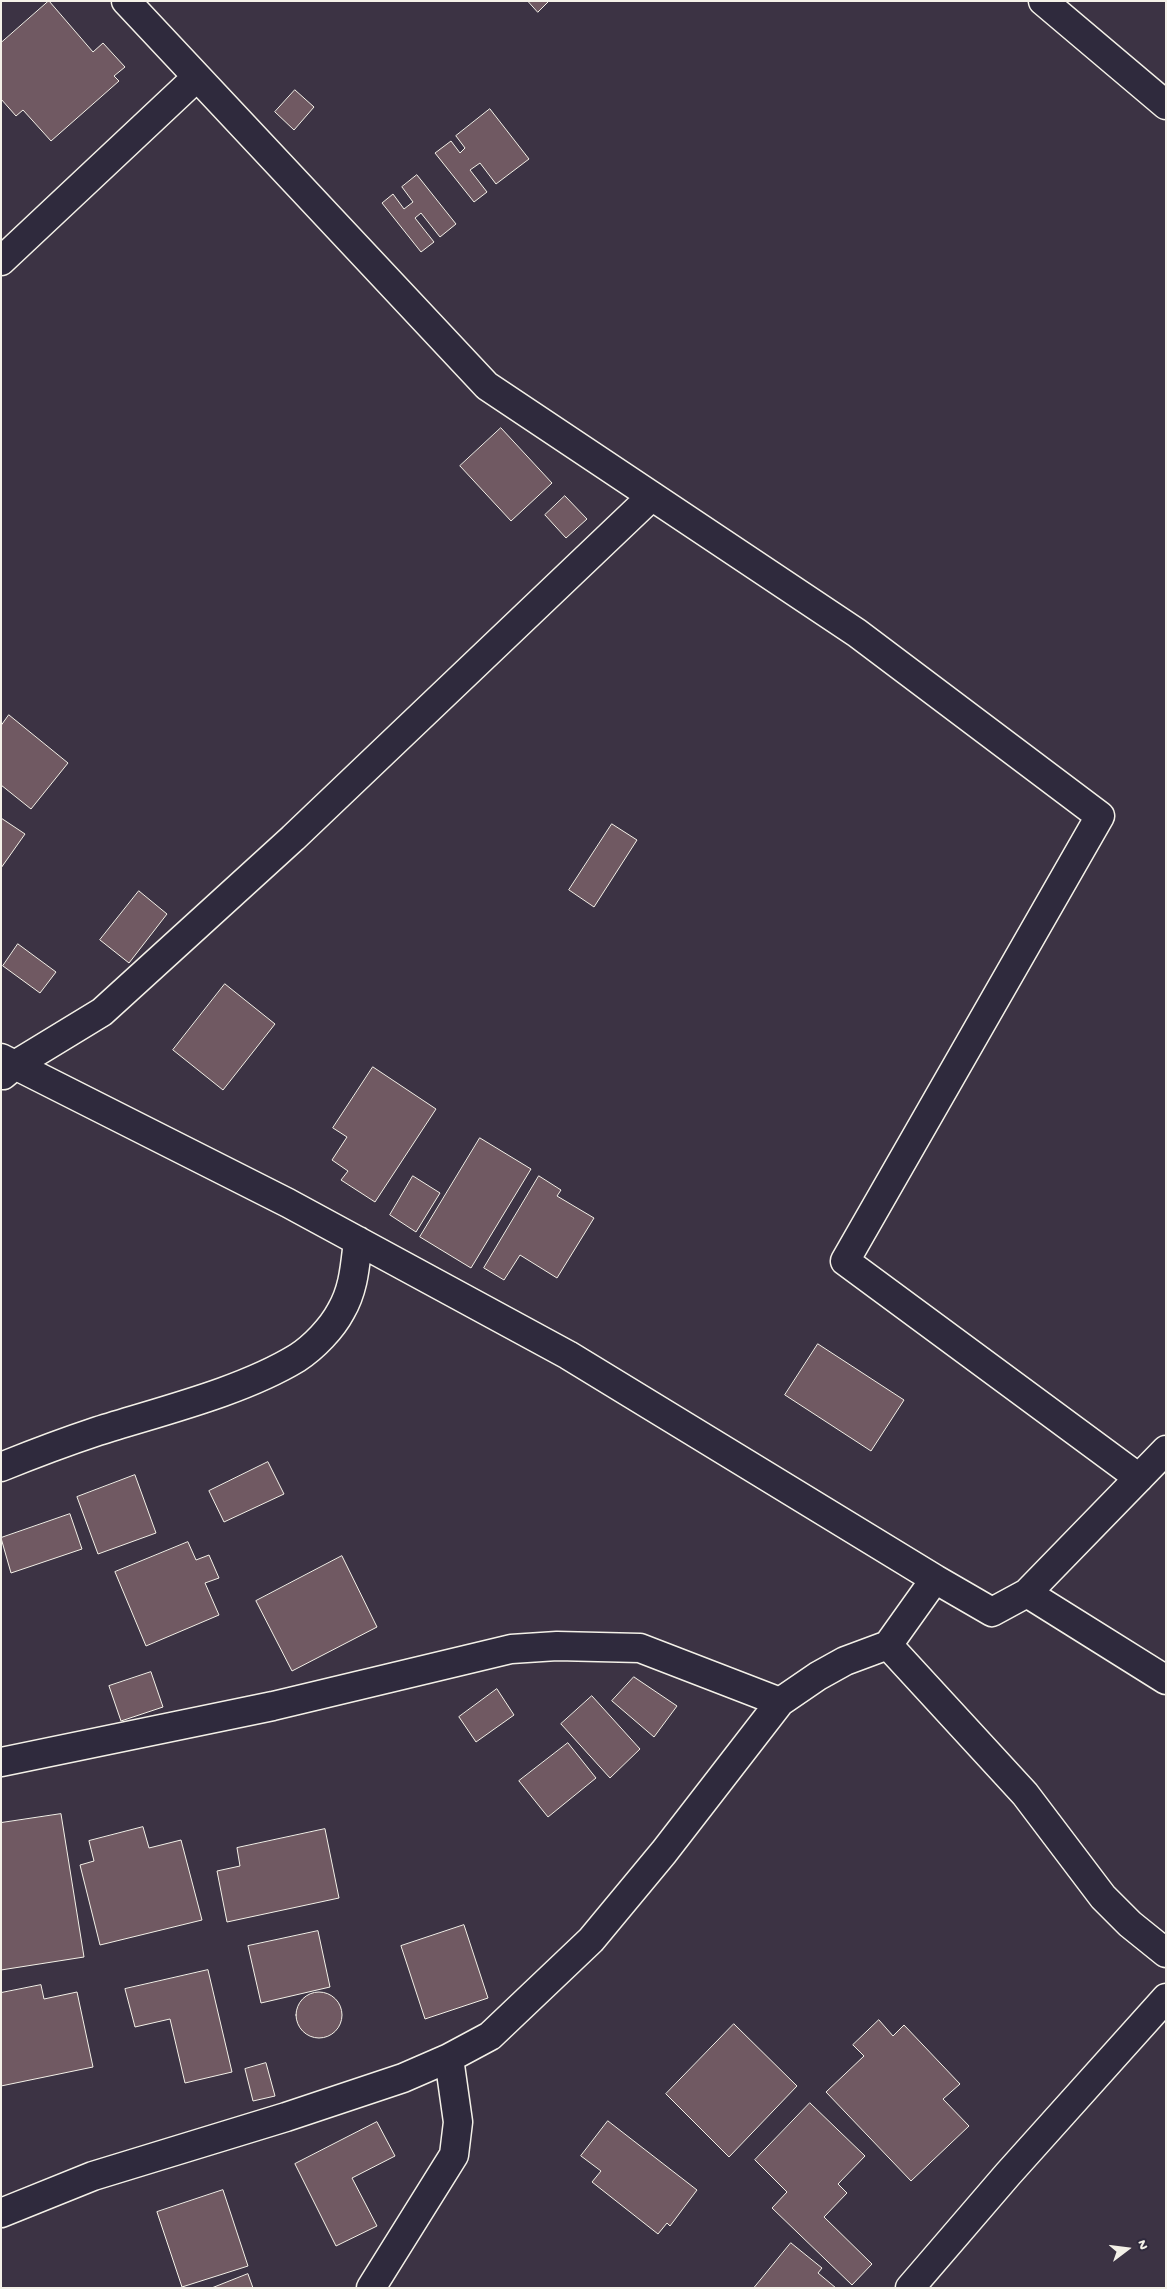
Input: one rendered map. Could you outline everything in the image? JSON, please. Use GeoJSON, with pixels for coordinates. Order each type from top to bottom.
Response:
{"type":"FeatureCollection","features":[{"type":"Feature","properties":{"kind":"street"},"geometry":{"type":"LineString","coordinates":[[126,1],[487,386],[857,633],[1100,816],[845,1261],[1139,1478]]}},
{"type":"Feature","properties":{"kind":"street"},"geometry":{"type":"LineString","coordinates":[[1043,1],[1166,105]]}},
{"type":"Feature","properties":{"kind":"street"},"geometry":{"type":"LineString","coordinates":[[1,261],[197,77]]}},
{"type":"Feature","properties":{"kind":"street"},"geometry":{"type":"LineString","coordinates":[[6,1067],[102,1012],[293,838],[652,496]]}},
{"type":"Feature","properties":{"kind":"street"},"geometry":{"type":"LineString","coordinates":[[6,1067],[358,1241],[568,1356],[934,1579],[992,1612],[1027,1593],[1166,1450]]}},
{"type":"Feature","properties":{"kind":"street"},"geometry":{"type":"LineString","coordinates":[[1,1467],[98,1431],[155,1414],[266,1374],[299,1357],[319,1340],[341,1311],[352,1287],[358,1241]]}},
{"type":"Feature","properties":{"kind":"street"},"geometry":{"type":"LineString","coordinates":[[1,2212],[93,2176],[286,2117],[403,2078],[450,2058],[490,2036],[591,1940],[664,1852],[780,1702],[824,1672],[845,1661],[888,1645],[934,1579]]}},
{"type":"Feature","properties":{"kind":"street"},"geometry":{"type":"LineString","coordinates":[[1027,1593],[1166,1680]]}},
{"type":"Feature","properties":{"kind":"street"},"geometry":{"type":"LineString","coordinates":[[888,1645],[1025,1794],[1103,1897],[1130,1924],[1166,1953]]}},
{"type":"Feature","properties":{"kind":"street"},"geometry":{"type":"LineString","coordinates":[[1,1762],[273,1706],[520,1649],[557,1646],[640,1648],[780,1702]]}},
{"type":"Feature","properties":{"kind":"street"},"geometry":{"type":"LineString","coordinates":[[910,2288],[1014,2166],[1166,1998]]}},
{"type":"Feature","properties":{"kind":"street"},"geometry":{"type":"LineString","coordinates":[[371,2288],[454,2155],[458,2122],[450,2058]]}},
{"type":"Feature","properties":{"kind":"building"},"geometry":{"type":"Polygon","coordinates":[[[49,1],[93,52],[103,43],[125,67],[114,76],[119,81],[51,141],[23,110],[16,116],[1,99],[1,43],[49,1]]]}},
{"type":"Feature","properties":{"kind":"building"},"geometry":{"type":"Polygon","coordinates":[[[528,1],[549,1],[538,12],[528,1]]]}},
{"type":"Feature","properties":{"kind":"building"},"geometry":{"type":"Polygon","coordinates":[[[295,90],[314,107],[294,130],[275,112],[295,90]]]}},
{"type":"Feature","properties":{"kind":"building"},"geometry":{"type":"Polygon","coordinates":[[[490,109],[529,159],[496,184],[480,163],[470,170],[487,192],[474,202],[435,153],[451,141],[460,153],[465,148],[456,136],[490,109]]]}},
{"type":"Feature","properties":{"kind":"building"},"geometry":{"type":"Polygon","coordinates":[[[417,175],[456,224],[440,237],[421,213],[415,218],[434,242],[421,252],[382,203],[393,194],[404,209],[413,202],[402,187],[417,175]]]}},
{"type":"Feature","properties":{"kind":"building"},"geometry":{"type":"Polygon","coordinates":[[[501,428],[552,483],[511,521],[460,466],[501,428]]]}},
{"type":"Feature","properties":{"kind":"building"},"geometry":{"type":"Polygon","coordinates":[[[565,496],[587,519],[566,538],[545,515],[565,496]]]}},
{"type":"Feature","properties":{"kind":"building"},"geometry":{"type":"Polygon","coordinates":[[[9,715],[68,763],[31,809],[1,785],[1,726],[9,715]]]}},
{"type":"Feature","properties":{"kind":"building"},"geometry":{"type":"Polygon","coordinates":[[[1,818],[25,834],[1,868],[1,818]]]}},
{"type":"Feature","properties":{"kind":"building"},"geometry":{"type":"Polygon","coordinates":[[[612,824],[637,840],[594,907],[569,890],[612,824]]]}},
{"type":"Feature","properties":{"kind":"building"},"geometry":{"type":"Polygon","coordinates":[[[139,891],[167,914],[129,963],[100,940],[139,891]]]}},
{"type":"Feature","properties":{"kind":"building"},"geometry":{"type":"Polygon","coordinates":[[[18,944],[56,972],[40,993],[3,966],[18,944]]]}},
{"type":"Feature","properties":{"kind":"building"},"geometry":{"type":"Polygon","coordinates":[[[225,984],[275,1024],[223,1090],[173,1050],[225,984]]]}},
{"type":"Feature","properties":{"kind":"building"},"geometry":{"type":"Polygon","coordinates":[[[373,1067],[436,1109],[375,1202],[341,1180],[348,1171],[332,1160],[347,1137],[333,1128],[373,1067]]]}},
{"type":"Feature","properties":{"kind":"building"},"geometry":{"type":"Polygon","coordinates":[[[480,1138],[531,1169],[471,1268],[420,1237],[480,1138]]]}},
{"type":"Feature","properties":{"kind":"building"},"geometry":{"type":"Polygon","coordinates":[[[413,1176],[440,1193],[416,1232],[390,1215],[413,1176]]]}},
{"type":"Feature","properties":{"kind":"building"},"geometry":{"type":"Polygon","coordinates":[[[539,1176],[561,1190],[557,1196],[594,1218],[557,1278],[520,1255],[504,1280],[484,1268],[539,1176]]]}},
{"type":"Feature","properties":{"kind":"building"},"geometry":{"type":"Polygon","coordinates":[[[818,1344],[904,1400],[871,1451],[785,1395],[818,1344]]]}},
{"type":"Feature","properties":{"kind":"building"},"geometry":{"type":"Polygon","coordinates":[[[268,1462],[284,1494],[224,1522],[209,1491],[268,1462]]]}},
{"type":"Feature","properties":{"kind":"building"},"geometry":{"type":"Polygon","coordinates":[[[135,1475],[156,1533],[98,1554],[77,1497],[135,1475]]]}},
{"type":"Feature","properties":{"kind":"building"},"geometry":{"type":"Polygon","coordinates":[[[70,1514],[82,1549],[11,1573],[1,1538],[70,1514]]]}},
{"type":"Feature","properties":{"kind":"building"},"geometry":{"type":"Polygon","coordinates":[[[188,1542],[196,1560],[209,1555],[219,1578],[205,1583],[219,1615],[146,1646],[115,1572],[188,1542]]]}},
{"type":"Feature","properties":{"kind":"building"},"geometry":{"type":"Polygon","coordinates":[[[342,1556],[377,1627],[292,1671],[256,1601],[342,1556]]]}},
{"type":"Feature","properties":{"kind":"building"},"geometry":{"type":"Polygon","coordinates":[[[151,1672],[163,1707],[121,1721],[109,1686],[151,1672]]]}},
{"type":"Feature","properties":{"kind":"building"},"geometry":{"type":"Polygon","coordinates":[[[634,1677],[677,1706],[654,1737],[612,1701],[634,1677]]]}},
{"type":"Feature","properties":{"kind":"building"},"geometry":{"type":"Polygon","coordinates":[[[497,1689],[514,1715],[476,1742],[459,1717],[497,1689]]]}},
{"type":"Feature","properties":{"kind":"building"},"geometry":{"type":"Polygon","coordinates":[[[592,1696],[640,1749],[610,1778],[561,1724],[592,1696]]]}},
{"type":"Feature","properties":{"kind":"building"},"geometry":{"type":"Polygon","coordinates":[[[568,1743],[596,1778],[548,1817],[519,1781],[568,1743]]]}},
{"type":"Feature","properties":{"kind":"building"},"geometry":{"type":"Polygon","coordinates":[[[61,1814],[84,1957],[1,1970],[1,1823],[61,1814]]]}},
{"type":"Feature","properties":{"kind":"building"},"geometry":{"type":"Polygon","coordinates":[[[143,1827],[149,1848],[181,1840],[202,1920],[100,1945],[80,1865],[94,1861],[89,1841],[143,1827]]]}},
{"type":"Feature","properties":{"kind":"building"},"geometry":{"type":"Polygon","coordinates":[[[325,1829],[339,1898],[227,1922],[217,1871],[240,1866],[237,1848],[325,1829]]]}},
{"type":"Feature","properties":{"kind":"building"},"geometry":{"type":"Polygon","coordinates":[[[464,1925],[488,1998],[425,2019],[401,1946],[464,1925]]]}},
{"type":"Feature","properties":{"kind":"building"},"geometry":{"type":"Polygon","coordinates":[[[318,1931],[330,1987],[261,2003],[248,1946],[318,1931]]]}},
{"type":"Feature","properties":{"kind":"building"},"geometry":{"type":"Polygon","coordinates":[[[208,1970],[232,2072],[185,2083],[170,2019],[135,2027],[125,1989],[208,1970]]]}},
{"type":"Feature","properties":{"kind":"building"},"geometry":{"type":"Polygon","coordinates":[[[41,1985],[44,1999],[77,1992],[93,2067],[1,2086],[1,1993],[41,1985]]]}},
{"type":"Feature","properties":{"kind":"building"},"geometry":{"type":"Polygon","coordinates":[[[314,1992],[324,1992],[338,2002],[342,2015],[338,2028],[332,2034],[324,2038],[314,2038],[300,2028],[296,2020],[296,2010],[306,1996],[314,1992]]]}},
{"type":"Feature","properties":{"kind":"building"},"geometry":{"type":"Polygon","coordinates":[[[879,2020],[893,2036],[904,2025],[960,2084],[943,2099],[969,2126],[911,2181],[826,2092],[864,2056],[853,2045],[879,2020]]]}},
{"type":"Feature","properties":{"kind":"building"},"geometry":{"type":"Polygon","coordinates":[[[734,2024],[797,2086],[729,2157],[666,2094],[734,2024]]]}},
{"type":"Feature","properties":{"kind":"building"},"geometry":{"type":"Polygon","coordinates":[[[266,2063],[275,2096],[253,2101],[245,2069],[266,2063]]]}},
{"type":"Feature","properties":{"kind":"building"},"geometry":{"type":"Polygon","coordinates":[[[810,2103],[865,2156],[838,2184],[847,2193],[824,2217],[872,2264],[852,2285],[772,2208],[787,2192],[755,2160],[810,2103]]]}},
{"type":"Feature","properties":{"kind":"building"},"geometry":{"type":"Polygon","coordinates":[[[608,2121],[697,2190],[670,2226],[667,2223],[658,2234],[592,2182],[601,2171],[581,2156],[608,2121]]]}},
{"type":"Feature","properties":{"kind":"building"},"geometry":{"type":"Polygon","coordinates":[[[377,2122],[395,2156],[352,2178],[377,2226],[336,2246],[295,2164],[377,2122]]]}},
{"type":"Feature","properties":{"kind":"building"},"geometry":{"type":"Polygon","coordinates":[[[223,2190],[248,2266],[182,2287],[157,2212],[223,2190]]]}},
{"type":"Feature","properties":{"kind":"building"},"geometry":{"type":"Polygon","coordinates":[[[791,2243],[822,2268],[818,2273],[836,2288],[754,2288],[791,2243]]]}},
{"type":"Feature","properties":{"kind":"building"},"geometry":{"type":"Polygon","coordinates":[[[248,2274],[253,2288],[212,2288],[248,2274]]]}}]}
